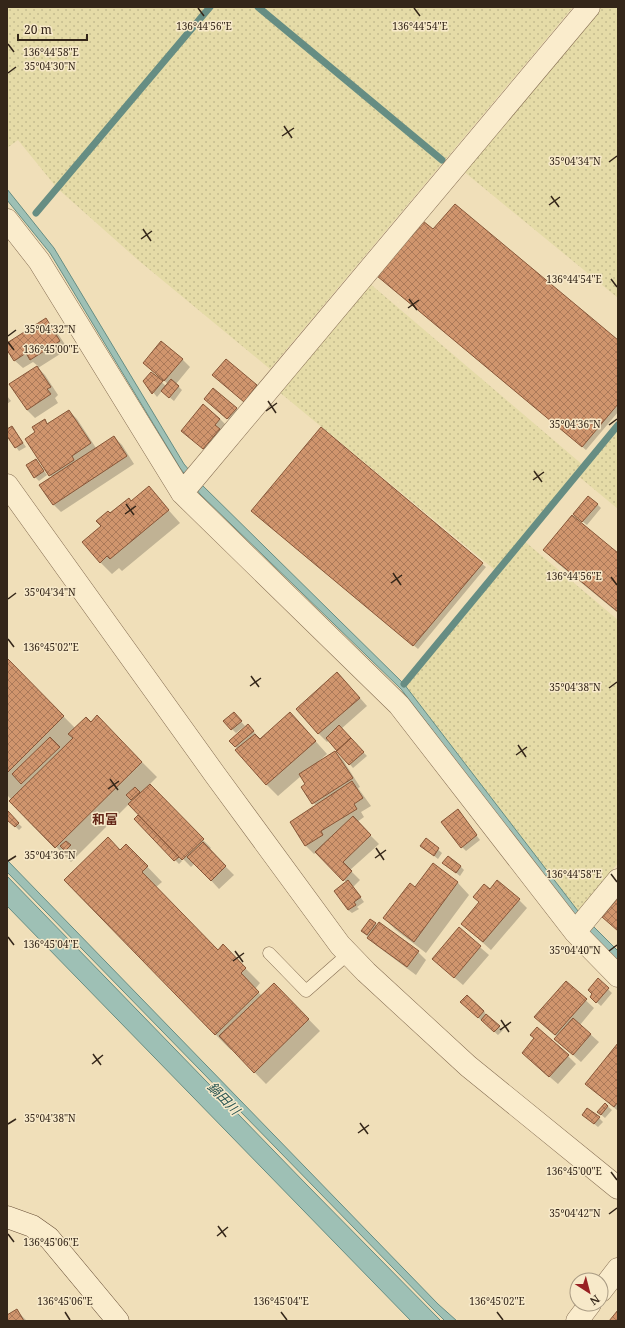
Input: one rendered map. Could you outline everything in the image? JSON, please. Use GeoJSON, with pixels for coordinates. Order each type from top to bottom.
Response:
{"type":"FeatureCollection","features":[{"type":"Feature","properties":{"kind":"street"},"geometry":{"type":"LineString","coordinates":[[189,484],[589,7]]}},
{"type":"Feature","properties":{"kind":"street"},"geometry":{"type":"LineString","coordinates":[[7,220],[39,262],[189,484],[399,705],[581,925],[618,976]]}},
{"type":"Feature","properties":{"kind":"street"},"geometry":{"type":"LineString","coordinates":[[7,485],[211,770],[340,945],[366,972],[468,1066],[618,1188]]}},
{"type":"Feature","properties":{"kind":"street"},"geometry":{"type":"LineString","coordinates":[[581,925],[618,880]]}},
{"type":"Feature","properties":{"kind":"street"},"geometry":{"type":"LineString","coordinates":[[7,1217],[32,1226],[49,1238],[118,1321]]}},
{"type":"Feature","properties":{"kind":"street"},"geometry":{"type":"LineString","coordinates":[[609,1281],[618,1269]]}},
{"type":"Feature","properties":{"kind":"street"},"geometry":{"type":"LineString","coordinates":[[577,1321],[584,1312]]}},
{"type":"Feature","properties":{"kind":"lane"},"geometry":{"type":"LineString","coordinates":[[269,953],[306,991],[348,954]]}},
{"type":"Feature","properties":{"kind":"shaded area"},"geometry":{"type":"Polygon","coordinates":[[[7,7],[573,7],[270,369],[138,260],[57,188],[18,140],[7,148],[7,7]]]}},
{"type":"Feature","properties":{"kind":"shaded area"},"geometry":{"type":"Polygon","coordinates":[[[597,7],[618,7],[618,298],[462,170],[597,7]]]}},
{"type":"Feature","properties":{"kind":"shaded area"},"geometry":{"type":"Polygon","coordinates":[[[368,282],[584,466],[618,425],[618,509],[577,475],[523,540],[618,620],[618,863],[578,911],[404,684],[496,571],[278,391],[368,282]]]}},
{"type":"Feature","properties":{"kind":"water"},"geometry":{"type":"Polygon","coordinates":[[[7,189],[54,248],[184,464],[200,483],[404,684],[578,911],[618,951],[618,961],[573,915],[401,689],[200,494],[180,468],[50,253],[7,200],[7,189]]]}},
{"type":"Feature","properties":{"kind":"water"},"geometry":{"type":"Polygon","coordinates":[[[7,860],[438,1304],[457,1321],[445,1321],[433,1309],[7,872],[7,860]]]}},
{"type":"Feature","properties":{"kind":"water"},"geometry":{"type":"Polygon","coordinates":[[[7,876],[441,1321],[411,1321],[7,906],[7,876]]]}},
{"type":"Feature","properties":{"kind":"building"},"geometry":{"type":"Polygon","coordinates":[[[455,204],[618,340],[618,404],[582,447],[377,276],[423,221],[433,229],[455,204]]]}},
{"type":"Feature","properties":{"kind":"building"},"geometry":{"type":"Polygon","coordinates":[[[46,318],[60,341],[30,360],[26,353],[14,361],[7,350],[7,343],[46,318]]]}},
{"type":"Feature","properties":{"kind":"building"},"geometry":{"type":"Polygon","coordinates":[[[161,341],[183,359],[164,381],[143,363],[161,341]]]}},
{"type":"Feature","properties":{"kind":"building"},"geometry":{"type":"Polygon","coordinates":[[[226,359],[257,385],[244,402],[212,375],[226,359]]]}},
{"type":"Feature","properties":{"kind":"building"},"geometry":{"type":"Polygon","coordinates":[[[37,366],[51,387],[47,389],[51,394],[27,410],[9,384],[37,366]]]}},
{"type":"Feature","properties":{"kind":"building"},"geometry":{"type":"Polygon","coordinates":[[[151,372],[163,381],[152,394],[143,381],[151,372]]]}},
{"type":"Feature","properties":{"kind":"building"},"geometry":{"type":"Polygon","coordinates":[[[171,379],[179,386],[169,398],[161,391],[171,379]]]}},
{"type":"Feature","properties":{"kind":"building"},"geometry":{"type":"Polygon","coordinates":[[[213,388],[237,408],[227,419],[204,399],[213,388]]]}},
{"type":"Feature","properties":{"kind":"building"},"geometry":{"type":"Polygon","coordinates":[[[203,404],[220,419],[215,425],[220,429],[203,449],[181,431],[203,404]]]}},
{"type":"Feature","properties":{"kind":"building"},"geometry":{"type":"Polygon","coordinates":[[[69,410],[91,443],[72,456],[74,460],[49,476],[25,439],[35,432],[32,427],[45,419],[47,424],[69,410]]]}},
{"type":"Feature","properties":{"kind":"building"},"geometry":{"type":"Polygon","coordinates":[[[12,426],[23,443],[15,448],[7,436],[7,429],[12,426]]]}},
{"type":"Feature","properties":{"kind":"building"},"geometry":{"type":"Polygon","coordinates":[[[321,427],[483,563],[413,646],[251,511],[321,427]]]}},
{"type":"Feature","properties":{"kind":"building"},"geometry":{"type":"Polygon","coordinates":[[[114,436],[127,456],[53,505],[39,485],[114,436]]]}},
{"type":"Feature","properties":{"kind":"building"},"geometry":{"type":"Polygon","coordinates":[[[36,459],[44,471],[34,478],[26,465],[36,459]]]}},
{"type":"Feature","properties":{"kind":"building"},"geometry":{"type":"Polygon","coordinates":[[[149,486],[169,510],[110,559],[107,556],[100,563],[82,542],[101,526],[96,521],[108,511],[110,513],[129,498],[131,501],[149,486]]]}},
{"type":"Feature","properties":{"kind":"building"},"geometry":{"type":"Polygon","coordinates":[[[588,496],[598,504],[582,522],[573,514],[588,496]]]}},
{"type":"Feature","properties":{"kind":"building"},"geometry":{"type":"Polygon","coordinates":[[[572,515],[618,553],[618,612],[543,550],[572,515]]]}},
{"type":"Feature","properties":{"kind":"building"},"geometry":{"type":"Polygon","coordinates":[[[7,658],[64,716],[7,773],[7,658]]]}},
{"type":"Feature","properties":{"kind":"building"},"geometry":{"type":"Polygon","coordinates":[[[337,672],[360,698],[318,734],[296,709],[337,672]]]}},
{"type":"Feature","properties":{"kind":"building"},"geometry":{"type":"Polygon","coordinates":[[[234,712],[242,721],[231,730],[223,721],[234,712]]]}},
{"type":"Feature","properties":{"kind":"building"},"geometry":{"type":"Polygon","coordinates":[[[290,712],[316,741],[266,785],[235,750],[255,734],[260,739],[290,712]]]}},
{"type":"Feature","properties":{"kind":"building"},"geometry":{"type":"Polygon","coordinates":[[[97,715],[142,762],[55,848],[9,801],[73,738],[68,734],[86,717],[91,722],[97,715]]]}},
{"type":"Feature","properties":{"kind":"building"},"geometry":{"type":"Polygon","coordinates":[[[248,724],[254,731],[235,747],[229,741],[248,724]]]}},
{"type":"Feature","properties":{"kind":"building"},"geometry":{"type":"Polygon","coordinates":[[[339,725],[351,738],[337,751],[326,738],[339,725]]]}},
{"type":"Feature","properties":{"kind":"building"},"geometry":{"type":"Polygon","coordinates":[[[50,737],[60,747],[21,784],[12,774],[50,737]]]}},
{"type":"Feature","properties":{"kind":"building"},"geometry":{"type":"Polygon","coordinates":[[[351,738],[364,752],[349,765],[336,751],[351,738]]]}},
{"type":"Feature","properties":{"kind":"building"},"geometry":{"type":"Polygon","coordinates":[[[335,751],[353,778],[312,804],[301,787],[305,784],[299,774],[335,751]]]}},
{"type":"Feature","properties":{"kind":"building"},"geometry":{"type":"Polygon","coordinates":[[[352,781],[363,798],[354,804],[357,809],[321,831],[323,835],[305,846],[290,822],[352,781]]]}},
{"type":"Feature","properties":{"kind":"building"},"geometry":{"type":"Polygon","coordinates":[[[150,784],[204,839],[182,860],[128,804],[150,784]]]}},
{"type":"Feature","properties":{"kind":"building"},"geometry":{"type":"Polygon","coordinates":[[[135,787],[140,792],[131,800],[126,795],[135,787]]]}},
{"type":"Feature","properties":{"kind":"building"},"geometry":{"type":"Polygon","coordinates":[[[458,809],[477,835],[461,848],[441,822],[458,809]]]}},
{"type":"Feature","properties":{"kind":"building"},"geometry":{"type":"Polygon","coordinates":[[[8,811],[19,823],[15,827],[7,820],[8,811]]]}},
{"type":"Feature","properties":{"kind":"building"},"geometry":{"type":"Polygon","coordinates":[[[138,815],[179,857],[174,861],[134,819],[138,815]]]}},
{"type":"Feature","properties":{"kind":"building"},"geometry":{"type":"Polygon","coordinates":[[[353,816],[371,835],[343,862],[352,871],[343,881],[315,852],[353,816]]]}},
{"type":"Feature","properties":{"kind":"building"},"geometry":{"type":"Polygon","coordinates":[[[108,837],[120,850],[126,844],[148,866],[142,872],[218,950],[223,944],[246,968],[241,973],[259,992],[215,1035],[64,880],[108,837]]]}},
{"type":"Feature","properties":{"kind":"building"},"geometry":{"type":"Polygon","coordinates":[[[426,838],[439,848],[434,856],[420,846],[426,838]]]}},
{"type":"Feature","properties":{"kind":"building"},"geometry":{"type":"Polygon","coordinates":[[[66,841],[71,845],[65,851],[60,846],[66,841]]]}},
{"type":"Feature","properties":{"kind":"building"},"geometry":{"type":"Polygon","coordinates":[[[203,842],[226,866],[211,881],[187,857],[203,842]]]}},
{"type":"Feature","properties":{"kind":"building"},"geometry":{"type":"Polygon","coordinates":[[[448,856],[461,866],[456,873],[442,863],[448,856]]]}},
{"type":"Feature","properties":{"kind":"building"},"geometry":{"type":"Polygon","coordinates":[[[433,863],[458,882],[414,942],[383,918],[410,883],[415,887],[433,863]]]}},
{"type":"Feature","properties":{"kind":"building"},"geometry":{"type":"Polygon","coordinates":[[[348,880],[361,897],[354,902],[356,905],[348,910],[334,891],[348,880]]]}},
{"type":"Feature","properties":{"kind":"building"},"geometry":{"type":"Polygon","coordinates":[[[497,880],[520,899],[483,942],[461,924],[479,902],[473,897],[484,884],[490,889],[497,880]]]}},
{"type":"Feature","properties":{"kind":"building"},"geometry":{"type":"Polygon","coordinates":[[[618,898],[618,931],[602,917],[618,898]]]}},
{"type":"Feature","properties":{"kind":"building"},"geometry":{"type":"Polygon","coordinates":[[[370,919],[376,923],[367,935],[361,931],[370,919]]]}},
{"type":"Feature","properties":{"kind":"building"},"geometry":{"type":"Polygon","coordinates":[[[379,922],[419,951],[407,967],[367,938],[379,922]]]}},
{"type":"Feature","properties":{"kind":"building"},"geometry":{"type":"Polygon","coordinates":[[[459,927],[481,946],[454,978],[432,959],[459,927]]]}},
{"type":"Feature","properties":{"kind":"building"},"geometry":{"type":"Polygon","coordinates":[[[598,978],[609,988],[596,1003],[590,997],[592,994],[588,990],[598,978]]]}},
{"type":"Feature","properties":{"kind":"building"},"geometry":{"type":"Polygon","coordinates":[[[566,981],[587,999],[555,1035],[534,1017],[566,981]]]}},
{"type":"Feature","properties":{"kind":"building"},"geometry":{"type":"Polygon","coordinates":[[[274,983],[309,1019],[254,1073],[219,1036],[274,983]]]}},
{"type":"Feature","properties":{"kind":"building"},"geometry":{"type":"Polygon","coordinates":[[[467,995],[484,1011],[478,1018],[460,1002],[467,995]]]}},
{"type":"Feature","properties":{"kind":"building"},"geometry":{"type":"Polygon","coordinates":[[[486,1014],[500,1026],[494,1032],[481,1020],[486,1014]]]}},
{"type":"Feature","properties":{"kind":"building"},"geometry":{"type":"Polygon","coordinates":[[[573,1018],[591,1034],[573,1055],[554,1039],[573,1018]]]}},
{"type":"Feature","properties":{"kind":"building"},"geometry":{"type":"Polygon","coordinates":[[[537,1027],[569,1055],[549,1077],[522,1053],[534,1038],[530,1035],[537,1027]]]}},
{"type":"Feature","properties":{"kind":"building"},"geometry":{"type":"Polygon","coordinates":[[[618,1043],[618,1102],[614,1107],[585,1084],[618,1043]]]}},
{"type":"Feature","properties":{"kind":"building"},"geometry":{"type":"Polygon","coordinates":[[[605,1103],[608,1106],[601,1115],[597,1112],[605,1103]]]}},
{"type":"Feature","properties":{"kind":"building"},"geometry":{"type":"Polygon","coordinates":[[[587,1108],[600,1117],[594,1124],[582,1115],[587,1108]]]}},
{"type":"Feature","properties":{"kind":"building"},"geometry":{"type":"Polygon","coordinates":[[[17,1309],[24,1321],[7,1321],[7,1315],[17,1309]]]}},
{"type":"Feature","properties":{"kind":"building"},"geometry":{"type":"Polygon","coordinates":[[[618,1310],[618,1321],[609,1321],[618,1310]]]}},
{"type":"Feature","properties":{"kind":"waterway"},"geometry":{"type":"LineString","coordinates":[[36,213],[210,7]]}},
{"type":"Feature","properties":{"kind":"waterway"},"geometry":{"type":"LineString","coordinates":[[258,7],[442,160]]}},
{"type":"Feature","properties":{"kind":"waterway"},"geometry":{"type":"LineString","coordinates":[[404,684],[618,425]]}},
{"type":"Feature","properties":{"kind":"district","name":"和富"},"geometry":{"type":"Point","coordinates":[105,819]}},
{"type":"Feature","properties":{"kind":"water label","name":"鍋田川"},"geometry":{"type":"Point","coordinates":[224,1098]}}]}
